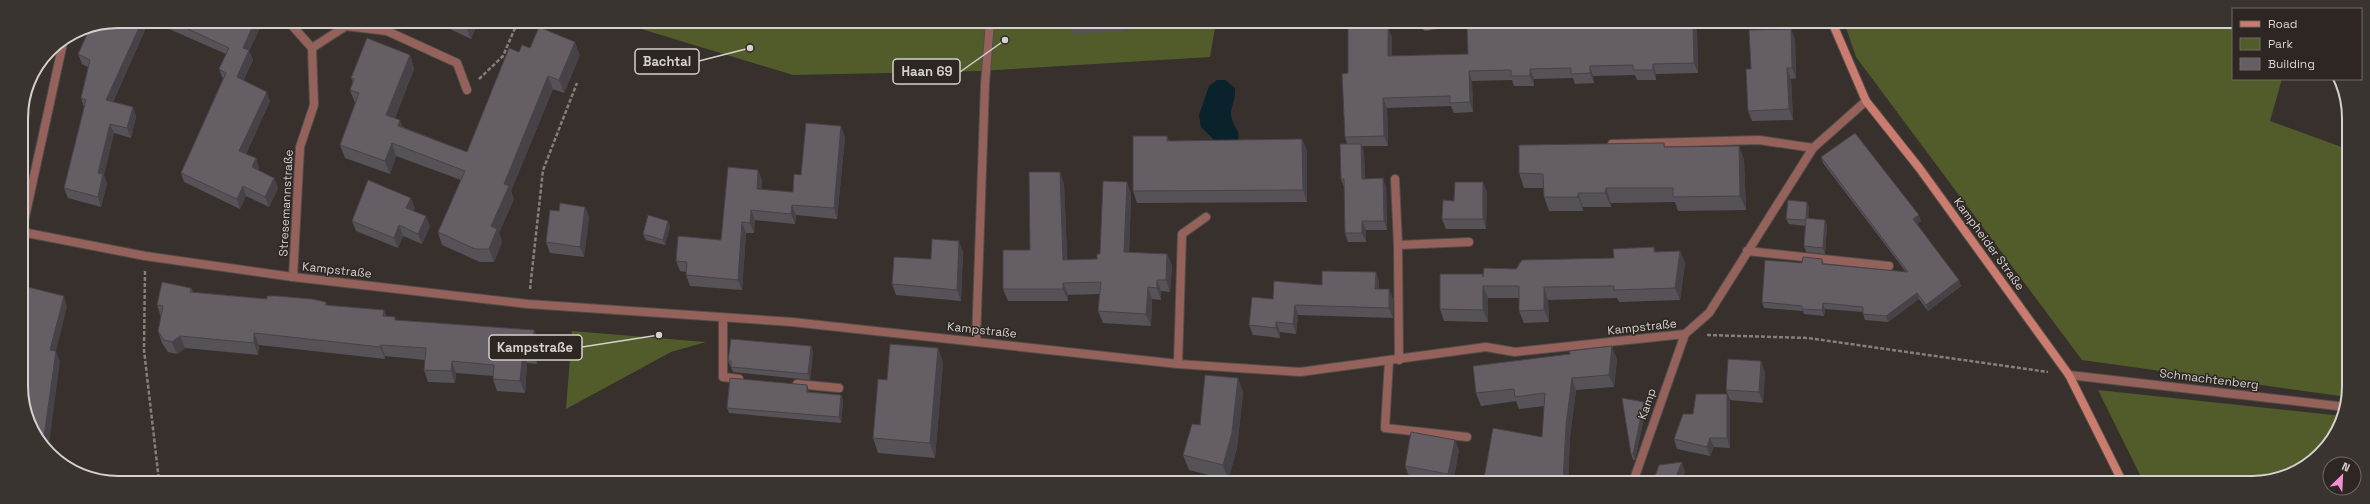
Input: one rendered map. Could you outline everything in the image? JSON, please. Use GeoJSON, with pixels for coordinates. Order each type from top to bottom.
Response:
{"type":"FeatureCollection","features":[{"type":"Feature","properties":{"kind":"street"},"geometry":{"type":"LineString","coordinates":[[294,28],[312,48],[343,28]]}},
{"type":"Feature","properties":{"kind":"street"},"geometry":{"type":"LineString","coordinates":[[362,28],[387,31],[457,63],[467,90]]}},
{"type":"Feature","properties":{"kind":"street"},"geometry":{"type":"LineString","coordinates":[[976,341],[985,84],[990,28]]}},
{"type":"Feature","properties":{"kind":"street","name":"Kampheider Straße"},"geometry":{"type":"LineString","coordinates":[[1835,28],[1866,101],[1920,169],[2069,375],[2120,476]]}},
{"type":"Feature","properties":{"kind":"street","name":"Stresemannstraße"},"geometry":{"type":"LineString","coordinates":[[293,277],[300,147],[314,105],[312,48]]}},
{"type":"Feature","properties":{"kind":"street"},"geometry":{"type":"LineString","coordinates":[[28,203],[61,49]]}},
{"type":"Feature","properties":{"kind":"street","name":"Kampstraße"},"geometry":{"type":"LineString","coordinates":[[28,232],[145,256],[293,277],[528,304],[792,322],[1178,364],[1300,372],[1486,348],[1515,352],[1685,334],[1709,313],[1813,148],[1866,101]]}},
{"type":"Feature","properties":{"kind":"street"},"geometry":{"type":"LineString","coordinates":[[1603,144],[1759,140],[1813,148]]}},
{"type":"Feature","properties":{"kind":"street"},"geometry":{"type":"LineString","coordinates":[[1395,180],[1400,360]]}},
{"type":"Feature","properties":{"kind":"street"},"geometry":{"type":"LineString","coordinates":[[1178,364],[1182,234],[1206,217]]}},
{"type":"Feature","properties":{"kind":"street"},"geometry":{"type":"LineString","coordinates":[[1398,245],[1470,242]]}},
{"type":"Feature","properties":{"kind":"street"},"geometry":{"type":"LineString","coordinates":[[1747,251],[1889,266]]}},
{"type":"Feature","properties":{"kind":"street"},"geometry":{"type":"LineString","coordinates":[[723,318],[723,377],[746,380]]}},
{"type":"Feature","properties":{"kind":"street","name":"Kamp"},"geometry":{"type":"LineString","coordinates":[[1635,476],[1685,334]]}},
{"type":"Feature","properties":{"kind":"street"},"geometry":{"type":"LineString","coordinates":[[1390,361],[1385,428],[1467,437]]}},
{"type":"Feature","properties":{"kind":"street","name":"Schmachtenberg"},"geometry":{"type":"LineString","coordinates":[[2069,375],[2339,406]]}},
{"type":"Feature","properties":{"kind":"street"},"geometry":{"type":"LineString","coordinates":[[785,383],[839,388]]}},
{"type":"Feature","properties":{"kind":"path"},"geometry":{"type":"LineString","coordinates":[[467,90],[503,56],[515,28]]}},
{"type":"Feature","properties":{"kind":"path"},"geometry":{"type":"LineString","coordinates":[[528,304],[543,170],[577,83]]}},
{"type":"Feature","properties":{"kind":"path"},"geometry":{"type":"LineString","coordinates":[[145,256],[144,350],[158,476]]}},
{"type":"Feature","properties":{"kind":"path"},"geometry":{"type":"LineString","coordinates":[[1685,334],[1808,338],[2069,375]]}},
{"type":"Feature","properties":{"kind":"green space"},"geometry":{"type":"Polygon","coordinates":[[[638,28],[1215,28],[1210,57],[981,71],[793,75],[638,28]]]}},
{"type":"Feature","properties":{"kind":"green space"},"geometry":{"type":"Polygon","coordinates":[[[1846,28],[2232,28],[2232,80],[2282,80],[2270,121],[2342,147],[2341,396],[2082,360],[1856,57],[1846,28]]]}},
{"type":"Feature","properties":{"kind":"green space"},"geometry":{"type":"Polygon","coordinates":[[[572,331],[706,342],[671,352],[566,409],[572,331]]]}},
{"type":"Feature","properties":{"kind":"green space"},"geometry":{"type":"Polygon","coordinates":[[[2098,390],[2337,415],[2330,431],[2320,445],[2311,454],[2292,467],[2281,471],[2258,476],[2141,476],[2098,390]]]}},
{"type":"Feature","properties":{"kind":"water"},"geometry":{"type":"Polygon","coordinates":[[[1217,80],[1225,80],[1235,88],[1231,115],[1238,133],[1235,147],[1217,143],[1201,127],[1199,115],[1209,86],[1217,80]]]}},
{"type":"Feature","properties":{"kind":"building"},"geometry":{"type":"Polygon","coordinates":[[[112,28],[139,28],[106,100],[133,107],[127,128],[110,124],[98,173],[103,174],[98,197],[64,188],[86,100],[81,98],[90,60],[78,54],[88,33],[112,28]]]}},
{"type":"Feature","properties":{"kind":"building"},"geometry":{"type":"Polygon","coordinates":[[[186,28],[252,28],[243,48],[249,50],[237,77],[267,92],[239,151],[256,158],[252,167],[274,178],[265,197],[243,186],[237,199],[181,173],[226,73],[219,69],[229,48],[186,28]]]}},
{"type":"Feature","properties":{"kind":"building"},"geometry":{"type":"Polygon","coordinates":[[[539,28],[575,42],[559,80],[548,76],[504,184],[509,186],[491,226],[497,229],[489,249],[475,249],[438,232],[465,171],[392,143],[385,161],[340,145],[359,93],[350,90],[354,79],[351,78],[367,38],[410,55],[386,115],[400,120],[398,126],[467,152],[509,48],[519,52],[522,45],[530,48],[539,28]]]}},
{"type":"Feature","properties":{"kind":"building"},"geometry":{"type":"Polygon","coordinates":[[[1348,28],[1388,28],[1388,56],[1468,54],[1467,28],[1693,28],[1694,63],[1653,64],[1653,70],[1633,70],[1633,65],[1590,66],[1590,73],[1571,74],[1571,68],[1530,69],[1530,76],[1511,76],[1511,70],[1469,71],[1470,102],[1450,103],[1450,96],[1383,98],[1384,136],[1345,137],[1342,74],[1348,73],[1348,28]]]}},
{"type":"Feature","properties":{"kind":"building"},"geometry":{"type":"Polygon","coordinates":[[[1791,29],[1792,68],[1787,68],[1789,109],[1748,111],[1746,69],[1751,69],[1749,30],[1791,29]]]}},
{"type":"Feature","properties":{"kind":"building"},"geometry":{"type":"Polygon","coordinates":[[[806,123],[841,126],[834,208],[792,205],[791,214],[751,210],[750,223],[742,222],[738,280],[686,275],[687,262],[676,261],[678,236],[721,240],[728,167],[758,170],[757,189],[793,192],[794,174],[801,175],[806,123]]]}},
{"type":"Feature","properties":{"kind":"building"},"geometry":{"type":"Polygon","coordinates":[[[1855,133],[1919,215],[1913,219],[1959,280],[1926,305],[1917,293],[1886,316],[1863,314],[1863,307],[1823,303],[1822,310],[1802,309],[1802,306],[1762,302],[1765,260],[1802,263],[1803,257],[1822,259],[1822,264],[1908,272],[1821,157],[1855,133]]]}},
{"type":"Feature","properties":{"kind":"building"},"geometry":{"type":"Polygon","coordinates":[[[1133,136],[1167,136],[1167,141],[1302,139],[1303,190],[1133,191],[1133,136]]]}},
{"type":"Feature","properties":{"kind":"building"},"geometry":{"type":"Polygon","coordinates":[[[1664,143],[1664,147],[1739,146],[1740,196],[1673,197],[1673,188],[1606,188],[1605,193],[1578,193],[1578,197],[1544,197],[1543,174],[1519,173],[1519,145],[1664,143]]]}},
{"type":"Feature","properties":{"kind":"building"},"geometry":{"type":"Polygon","coordinates":[[[1340,144],[1361,144],[1362,179],[1383,178],[1384,221],[1362,221],[1362,233],[1345,233],[1344,179],[1341,179],[1340,144]]]}},
{"type":"Feature","properties":{"kind":"building"},"geometry":{"type":"Polygon","coordinates":[[[1029,172],[1060,172],[1063,260],[1097,259],[1097,254],[1100,254],[1103,181],[1127,182],[1124,252],[1167,254],[1166,280],[1157,280],[1157,288],[1148,287],[1146,314],[1098,311],[1101,282],[1063,283],[1063,289],[1003,289],[1003,250],[1030,250],[1029,172]]]}},
{"type":"Feature","properties":{"kind":"building"},"geometry":{"type":"Polygon","coordinates":[[[368,180],[411,198],[406,208],[426,216],[418,234],[399,225],[394,238],[352,221],[368,180]]]}},
{"type":"Feature","properties":{"kind":"building"},"geometry":{"type":"Polygon","coordinates":[[[1455,182],[1483,182],[1483,219],[1442,219],[1443,200],[1454,201],[1455,182]]]}},
{"type":"Feature","properties":{"kind":"building"},"geometry":{"type":"Polygon","coordinates":[[[1788,200],[1807,202],[1806,220],[1786,219],[1788,200]]]}},
{"type":"Feature","properties":{"kind":"building"},"geometry":{"type":"Polygon","coordinates":[[[560,203],[585,207],[580,247],[546,242],[550,210],[559,211],[560,203]]]}},
{"type":"Feature","properties":{"kind":"building"},"geometry":{"type":"Polygon","coordinates":[[[648,215],[668,221],[663,240],[643,234],[648,215]]]}},
{"type":"Feature","properties":{"kind":"building"},"geometry":{"type":"Polygon","coordinates":[[[1806,218],[1825,220],[1823,248],[1804,246],[1806,218]]]}},
{"type":"Feature","properties":{"kind":"building"},"geometry":{"type":"Polygon","coordinates":[[[932,239],[959,241],[957,290],[892,284],[894,257],[931,259],[932,239]]]}},
{"type":"Feature","properties":{"kind":"building"},"geometry":{"type":"Polygon","coordinates":[[[1654,247],[1654,252],[1680,251],[1675,288],[1614,290],[1614,286],[1544,287],[1544,310],[1519,311],[1519,286],[1483,286],[1483,310],[1440,309],[1440,274],[1483,274],[1483,277],[1484,268],[1516,269],[1522,260],[1614,258],[1613,249],[1654,247]]]}},
{"type":"Feature","properties":{"kind":"building"},"geometry":{"type":"Polygon","coordinates":[[[1322,271],[1376,272],[1375,289],[1389,289],[1389,308],[1295,305],[1293,324],[1276,322],[1276,328],[1249,325],[1252,297],[1273,299],[1274,281],[1322,285],[1322,271]]]}},
{"type":"Feature","properties":{"kind":"building"},"geometry":{"type":"Polygon","coordinates":[[[162,282],[191,288],[190,292],[267,299],[267,296],[277,296],[312,299],[326,302],[325,305],[384,310],[383,316],[395,317],[395,320],[534,330],[532,352],[523,351],[520,381],[493,379],[494,365],[452,361],[451,371],[424,370],[426,348],[381,345],[380,347],[254,333],[254,343],[180,336],[172,342],[164,340],[158,331],[163,306],[157,305],[162,282]]]}},
{"type":"Feature","properties":{"kind":"building"},"geometry":{"type":"Polygon","coordinates":[[[28,287],[64,296],[50,350],[56,351],[44,437],[37,426],[33,415],[28,392],[28,287]]]}},
{"type":"Feature","properties":{"kind":"building"},"geometry":{"type":"Polygon","coordinates":[[[731,339],[811,346],[808,374],[731,367],[731,361],[728,361],[731,339]]]}},
{"type":"Feature","properties":{"kind":"building"},"geometry":{"type":"Polygon","coordinates":[[[890,344],[938,348],[930,443],[873,438],[878,379],[887,380],[890,344]]]}},
{"type":"Feature","properties":{"kind":"building"},"geometry":{"type":"Polygon","coordinates":[[[1612,346],[1609,375],[1572,378],[1566,425],[1563,476],[1484,476],[1493,428],[1542,437],[1545,393],[1515,397],[1514,389],[1476,393],[1473,366],[1570,354],[1569,351],[1612,346]]]}},
{"type":"Feature","properties":{"kind":"building"},"geometry":{"type":"Polygon","coordinates":[[[1728,359],[1761,361],[1759,392],[1726,390],[1728,359]]]}},
{"type":"Feature","properties":{"kind":"building"},"geometry":{"type":"Polygon","coordinates":[[[1205,375],[1238,378],[1232,433],[1223,465],[1183,455],[1192,424],[1200,425],[1205,375]]]}},
{"type":"Feature","properties":{"kind":"building"},"geometry":{"type":"Polygon","coordinates":[[[730,378],[807,385],[807,392],[841,395],[839,417],[727,408],[730,378]]]}},
{"type":"Feature","properties":{"kind":"building"},"geometry":{"type":"Polygon","coordinates":[[[1696,394],[1727,394],[1727,438],[1710,438],[1707,447],[1674,439],[1683,414],[1693,414],[1696,394]]]}},
{"type":"Feature","properties":{"kind":"building"},"geometry":{"type":"Polygon","coordinates":[[[1622,398],[1644,402],[1633,454],[1631,454],[1622,398]]]}},
{"type":"Feature","properties":{"kind":"building"},"geometry":{"type":"Polygon","coordinates":[[[1411,432],[1455,440],[1448,474],[1405,466],[1411,432]]]}},
{"type":"Feature","properties":{"kind":"building"},"geometry":{"type":"Polygon","coordinates":[[[1682,462],[1676,476],[1655,476],[1659,465],[1682,462]]]}},
{"type":"Feature","properties":{"kind":"place","name":"Haan 69"},"geometry":{"type":"Point","coordinates":[1005,40]}},
{"type":"Feature","properties":{"kind":"place","name":"Bachtal"},"geometry":{"type":"Point","coordinates":[750,48]}},
{"type":"Feature","properties":{"kind":"place","name":"Kampstraße"},"geometry":{"type":"Point","coordinates":[659,335]}}]}
